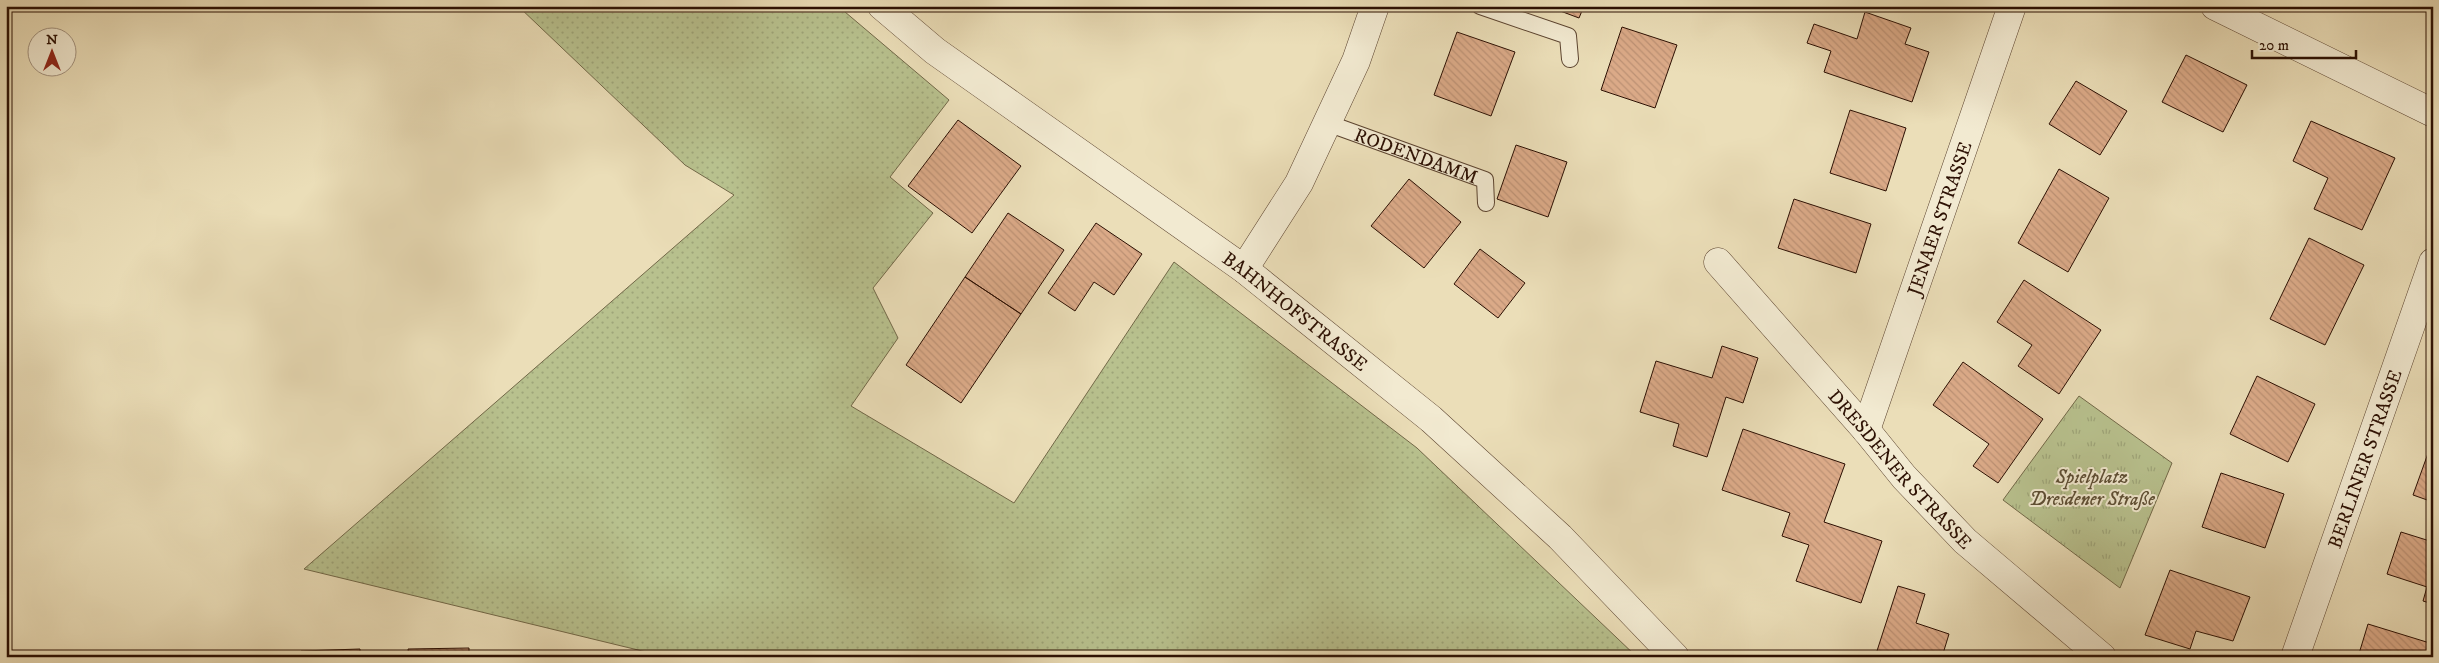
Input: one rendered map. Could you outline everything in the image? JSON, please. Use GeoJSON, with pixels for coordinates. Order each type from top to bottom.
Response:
{"type":"FeatureCollection","features":[{"type":"Feature","properties":{"kind":"street","name":"BAHNHOFSTRASSE"},"geometry":{"type":"LineString","coordinates":[[882,6],[936,51],[1244,269],[1430,419],[1560,538],[1675,657]]}},
{"type":"Feature","properties":{"kind":"street"},"geometry":{"type":"LineString","coordinates":[[1244,269],[1299,183],[1356,61],[1376,6]]}},
{"type":"Feature","properties":{"kind":"street","name":"JENAER STRASSE"},"geometry":{"type":"LineString","coordinates":[[1866,430],[2012,6]]}},
{"type":"Feature","properties":{"kind":"street"},"geometry":{"type":"LineString","coordinates":[[2215,6],[2433,113]]}},
{"type":"Feature","properties":{"kind":"street","name":"DRESDENER STRASSE"},"geometry":{"type":"LineString","coordinates":[[1718,262],[1866,430],[1904,477],[1965,542],[2102,657]]}},
{"type":"Feature","properties":{"kind":"street","name":"BERLINER STRASSE"},"geometry":{"type":"LineString","coordinates":[[2296,657],[2433,262]]}},
{"type":"Feature","properties":{"kind":"lane"},"geometry":{"type":"LineString","coordinates":[[1480,6],[1568,36],[1570,59]]}},
{"type":"Feature","properties":{"kind":"lane","name":"RODENDAMM"},"geometry":{"type":"LineString","coordinates":[[1327,123],[1485,180],[1486,203]]}},
{"type":"Feature","properties":{"kind":"green space"},"geometry":{"type":"Polygon","coordinates":[[[518,6],[838,6],[949,100],[890,177],[933,213],[873,288],[898,338],[851,406],[1014,503],[1174,262],[1417,448],[1637,657],[667,657],[304,569],[734,195],[685,165],[518,6]]]}},
{"type":"Feature","properties":{"kind":"green space","name":"Spielplatz Dresdener Straße"},"geometry":{"type":"Polygon","coordinates":[[[2079,396],[2172,463],[2120,588],[2003,500],[2079,396]]]}},
{"type":"Feature","properties":{"kind":"building"},"geometry":{"type":"Polygon","coordinates":[[[1547,6],[1584,6],[1579,18],[1547,6]]]}},
{"type":"Feature","properties":{"kind":"building"},"geometry":{"type":"Polygon","coordinates":[[[1865,12],[1911,28],[1905,44],[1929,52],[1912,102],[1824,72],[1831,51],[1807,43],[1814,24],[1857,39],[1865,12]]]}},
{"type":"Feature","properties":{"kind":"building"},"geometry":{"type":"Polygon","coordinates":[[[1622,27],[1677,45],[1655,108],[1601,90],[1622,27]]]}},
{"type":"Feature","properties":{"kind":"building"},"geometry":{"type":"Polygon","coordinates":[[[1457,32],[1515,52],[1491,116],[1434,95],[1457,32]]]}},
{"type":"Feature","properties":{"kind":"building"},"geometry":{"type":"Polygon","coordinates":[[[2186,55],[2247,85],[2223,132],[2162,102],[2186,55]]]}},
{"type":"Feature","properties":{"kind":"building"},"geometry":{"type":"Polygon","coordinates":[[[2076,81],[2127,111],[2100,155],[2049,124],[2076,81]]]}},
{"type":"Feature","properties":{"kind":"building"},"geometry":{"type":"Polygon","coordinates":[[[1850,110],[1906,128],[1886,191],[1830,173],[1850,110]]]}},
{"type":"Feature","properties":{"kind":"building"},"geometry":{"type":"Polygon","coordinates":[[[958,120],[1021,166],[972,233],[908,186],[958,120]]]}},
{"type":"Feature","properties":{"kind":"building"},"geometry":{"type":"Polygon","coordinates":[[[2311,121],[2395,158],[2362,230],[2314,209],[2328,178],[2293,161],[2311,121]]]}},
{"type":"Feature","properties":{"kind":"building"},"geometry":{"type":"Polygon","coordinates":[[[1516,145],[1567,162],[1548,217],[1497,199],[1516,145]]]}},
{"type":"Feature","properties":{"kind":"building"},"geometry":{"type":"Polygon","coordinates":[[[2059,169],[2109,198],[2068,272],[2018,243],[2059,169]]]}},
{"type":"Feature","properties":{"kind":"building"},"geometry":{"type":"Polygon","coordinates":[[[1409,179],[1461,222],[1424,268],[1371,226],[1409,179]]]}},
{"type":"Feature","properties":{"kind":"building"},"geometry":{"type":"Polygon","coordinates":[[[1794,199],[1871,224],[1856,273],[1778,248],[1794,199]]]}},
{"type":"Feature","properties":{"kind":"building"},"geometry":{"type":"Polygon","coordinates":[[[1008,213],[1064,250],[1021,314],[965,277],[1008,213]]]}},
{"type":"Feature","properties":{"kind":"building"},"geometry":{"type":"Polygon","coordinates":[[[1096,223],[1142,254],[1114,295],[1094,282],[1075,311],[1048,293],[1096,223]]]}},
{"type":"Feature","properties":{"kind":"building"},"geometry":{"type":"Polygon","coordinates":[[[2309,238],[2364,265],[2325,345],[2270,319],[2309,238]]]}},
{"type":"Feature","properties":{"kind":"building"},"geometry":{"type":"Polygon","coordinates":[[[1480,249],[1525,283],[1498,318],[1454,284],[1480,249]]]}},
{"type":"Feature","properties":{"kind":"building"},"geometry":{"type":"Polygon","coordinates":[[[965,277],[1021,314],[961,403],[906,365],[965,277]]]}},
{"type":"Feature","properties":{"kind":"building"},"geometry":{"type":"Polygon","coordinates":[[[2024,280],[2101,330],[2059,394],[2018,366],[2032,345],[1997,322],[2024,280]]]}},
{"type":"Feature","properties":{"kind":"building"},"geometry":{"type":"Polygon","coordinates":[[[1722,346],[1758,358],[1743,403],[1726,397],[1707,457],[1673,446],[1679,424],[1640,412],[1656,361],[1712,378],[1722,346]]]}},
{"type":"Feature","properties":{"kind":"building"},"geometry":{"type":"Polygon","coordinates":[[[1963,362],[2043,419],[1998,483],[1973,466],[1989,444],[1933,405],[1963,362]]]}},
{"type":"Feature","properties":{"kind":"building"},"geometry":{"type":"Polygon","coordinates":[[[2257,376],[2315,404],[2288,462],[2230,434],[2257,376]]]}},
{"type":"Feature","properties":{"kind":"building"},"geometry":{"type":"Polygon","coordinates":[[[1743,429],[1845,464],[1824,522],[1882,541],[1861,603],[1796,581],[1809,545],[1782,536],[1790,513],[1722,490],[1743,429]]]}},
{"type":"Feature","properties":{"kind":"building"},"geometry":{"type":"Polygon","coordinates":[[[2431,445],[2433,446],[2433,502],[2413,495],[2431,445]]]}},
{"type":"Feature","properties":{"kind":"building"},"geometry":{"type":"Polygon","coordinates":[[[2221,473],[2284,494],[2265,548],[2202,527],[2221,473]]]}},
{"type":"Feature","properties":{"kind":"building"},"geometry":{"type":"Polygon","coordinates":[[[2401,532],[2433,542],[2433,604],[2423,601],[2427,587],[2387,574],[2401,532]]]}},
{"type":"Feature","properties":{"kind":"building"},"geometry":{"type":"Polygon","coordinates":[[[2170,570],[2250,597],[2233,641],[2196,631],[2190,649],[2145,635],[2170,570]]]}},
{"type":"Feature","properties":{"kind":"building"},"geometry":{"type":"Polygon","coordinates":[[[1898,586],[1925,594],[1916,623],[1949,634],[1942,657],[1875,657],[1898,586]]]}},
{"type":"Feature","properties":{"kind":"building"},"geometry":{"type":"Polygon","coordinates":[[[2368,624],[2433,644],[2433,657],[2358,657],[2368,624]]]}},
{"type":"Feature","properties":{"kind":"building"},"geometry":{"type":"Polygon","coordinates":[[[469,648],[469,657],[409,657],[408,649],[469,648]]]}},
{"type":"Feature","properties":{"kind":"building"},"geometry":{"type":"Polygon","coordinates":[[[360,649],[360,657],[301,657],[301,651],[360,649]]]}}]}
